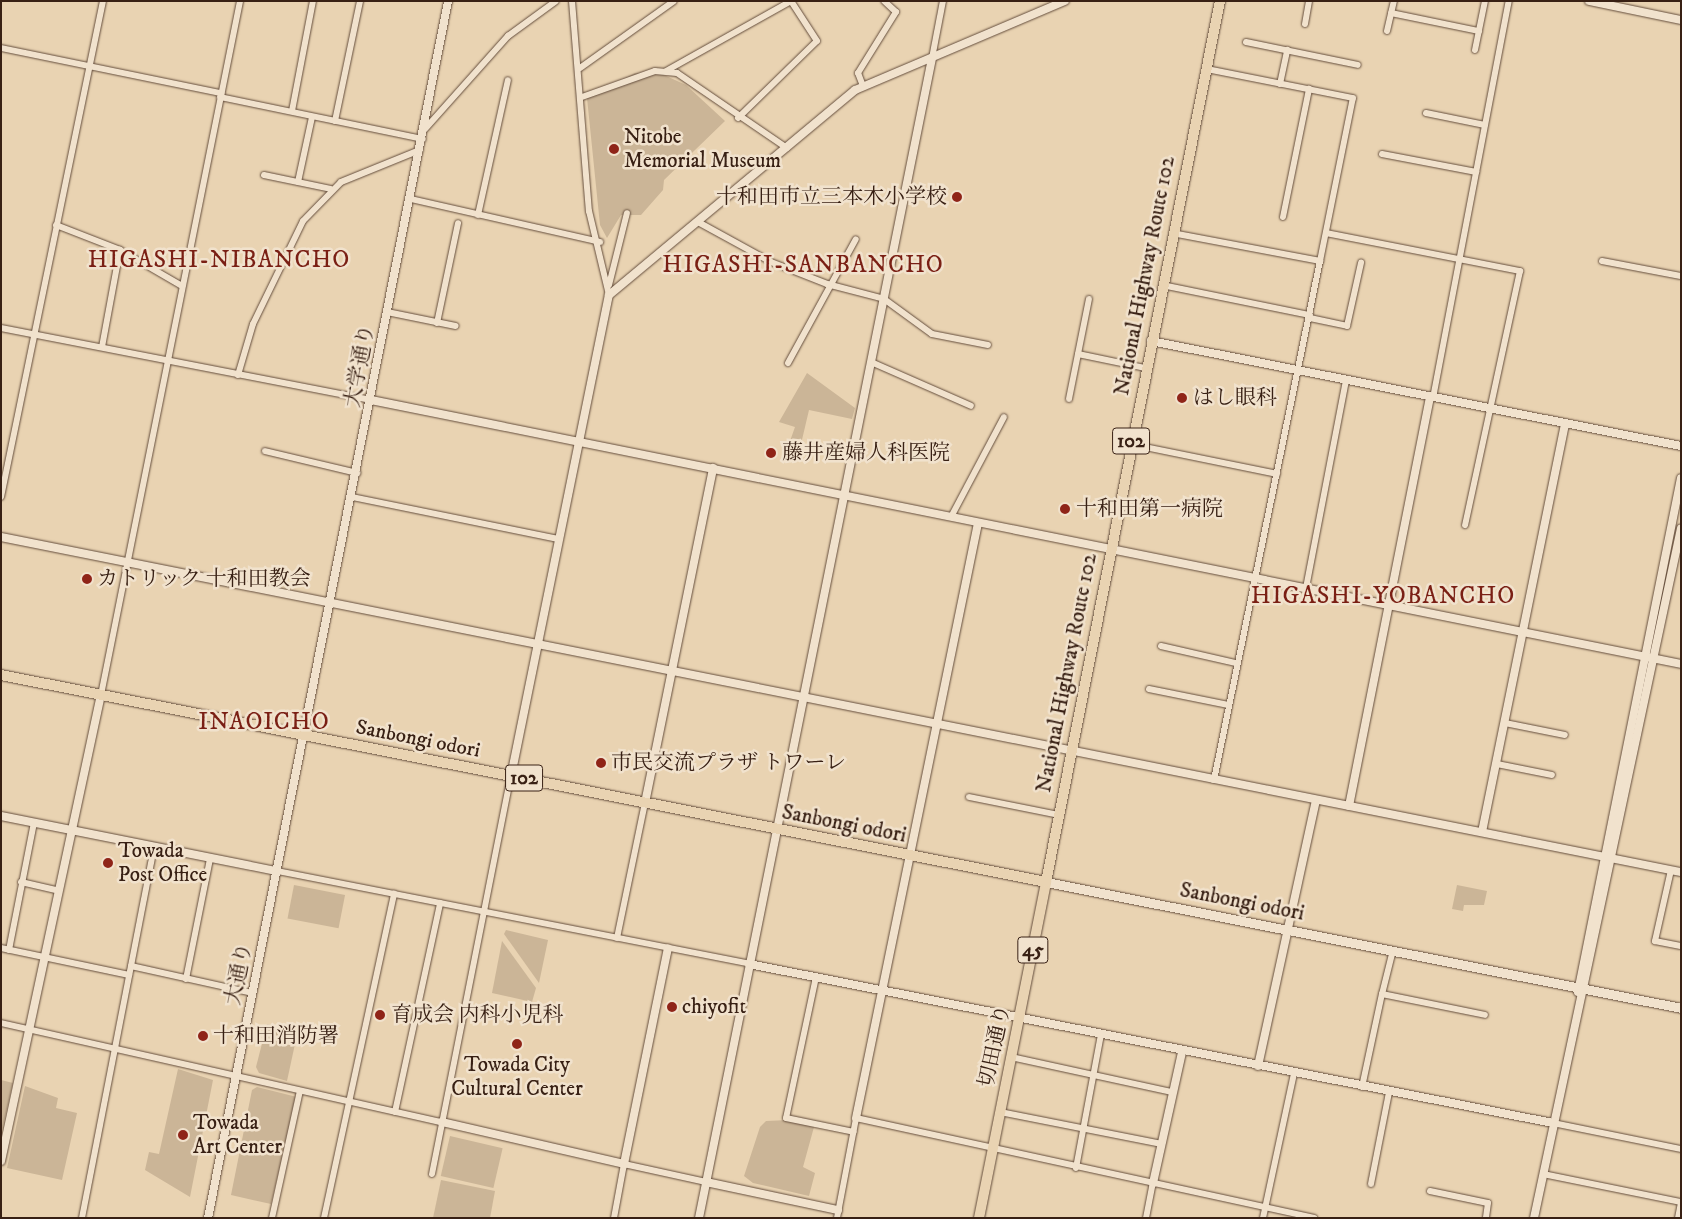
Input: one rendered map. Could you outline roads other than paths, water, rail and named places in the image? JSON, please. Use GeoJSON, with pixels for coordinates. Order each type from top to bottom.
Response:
{"type":"FeatureCollection","features":[{"type":"Feature","properties":{"kind":"main road","name":"National Highway Route 102"},"geometry":{"type":"LineString","coordinates":[[1046,882],[1145,368],[1220,1]]}},
{"type":"Feature","properties":{"kind":"main road","name":"Sanbongi odori"},"geometry":{"type":"LineString","coordinates":[[1,675],[306,737],[1681,1008]]}},
{"type":"Feature","properties":{"kind":"main road","name":"切田通り"},"geometry":{"type":"LineString","coordinates":[[979,1218],[1046,882]]}},
{"type":"Feature","properties":{"kind":"street"},"geometry":{"type":"LineString","coordinates":[[1,497],[103,1]]}},
{"type":"Feature","properties":{"kind":"street"},"geometry":{"type":"LineString","coordinates":[[1,1161],[101,695],[240,1]]}},
{"type":"Feature","properties":{"kind":"street"},"geometry":{"type":"LineString","coordinates":[[292,112],[312,1]]}},
{"type":"Feature","properties":{"kind":"street"},"geometry":{"type":"LineString","coordinates":[[335,121],[360,1]]}},
{"type":"Feature","properties":{"kind":"street","name":"大学通り"},"geometry":{"type":"LineString","coordinates":[[306,737],[387,312],[425,129],[448,1]]}},
{"type":"Feature","properties":{"kind":"street"},"geometry":{"type":"LineString","coordinates":[[425,129],[508,36],[556,1]]}},
{"type":"Feature","properties":{"kind":"street"},"geometry":{"type":"LineString","coordinates":[[572,1],[580,68],[590,211],[600,242],[609,291]]}},
{"type":"Feature","properties":{"kind":"street"},"geometry":{"type":"LineString","coordinates":[[580,68],[674,1]]}},
{"type":"Feature","properties":{"kind":"street"},"geometry":{"type":"LineString","coordinates":[[666,71],[791,1],[817,41],[738,118]]}},
{"type":"Feature","properties":{"kind":"street"},"geometry":{"type":"LineString","coordinates":[[862,86],[858,73],[896,12],[884,1]]}},
{"type":"Feature","properties":{"kind":"street"},"geometry":{"type":"LineString","coordinates":[[699,1218],[943,1]]}},
{"type":"Feature","properties":{"kind":"street"},"geometry":{"type":"LineString","coordinates":[[609,291],[698,222],[862,86],[1065,1]]}},
{"type":"Feature","properties":{"kind":"street"},"geometry":{"type":"LineString","coordinates":[[1305,24],[1309,1]]}},
{"type":"Feature","properties":{"kind":"street"},"geometry":{"type":"LineString","coordinates":[[1387,32],[1394,1]]}},
{"type":"Feature","properties":{"kind":"street"},"geometry":{"type":"LineString","coordinates":[[1475,50],[1485,1]]}},
{"type":"Feature","properties":{"kind":"street"},"geometry":{"type":"LineString","coordinates":[[1349,806],[1432,398],[1509,1]]}},
{"type":"Feature","properties":{"kind":"street"},"geometry":{"type":"LineString","coordinates":[[1588,1],[1681,20]]}},
{"type":"Feature","properties":{"kind":"street"},"geometry":{"type":"LineString","coordinates":[[1391,13],[1479,31]]}},
{"type":"Feature","properties":{"kind":"street"},"geometry":{"type":"LineString","coordinates":[[1246,42],[1358,65]]}},
{"type":"Feature","properties":{"kind":"street"},"geometry":{"type":"LineString","coordinates":[[1,48],[221,95],[312,117],[422,139]]}},
{"type":"Feature","properties":{"kind":"street"},"geometry":{"type":"LineString","coordinates":[[1280,84],[1287,50]]}},
{"type":"Feature","properties":{"kind":"street"},"geometry":{"type":"LineString","coordinates":[[1206,69],[1353,98],[1310,317],[1236,663],[1214,780]]}},
{"type":"Feature","properties":{"kind":"street"},"geometry":{"type":"LineString","coordinates":[[582,98],[654,71],[666,71],[689,81],[738,118],[787,148]]}},
{"type":"Feature","properties":{"kind":"street"},"geometry":{"type":"LineString","coordinates":[[478,215],[508,80]]}},
{"type":"Feature","properties":{"kind":"street"},"geometry":{"type":"LineString","coordinates":[[1283,217],[1308,89]]}},
{"type":"Feature","properties":{"kind":"street"},"geometry":{"type":"LineString","coordinates":[[1426,113],[1486,126]]}},
{"type":"Feature","properties":{"kind":"street"},"geometry":{"type":"LineString","coordinates":[[298,182],[312,117]]}},
{"type":"Feature","properties":{"kind":"street"},"geometry":{"type":"LineString","coordinates":[[238,375],[253,324],[290,240],[331,189],[420,150]]}},
{"type":"Feature","properties":{"kind":"street"},"geometry":{"type":"LineString","coordinates":[[1382,154],[1476,172]]}},
{"type":"Feature","properties":{"kind":"street"},"geometry":{"type":"LineString","coordinates":[[264,175],[331,189]]}},
{"type":"Feature","properties":{"kind":"street"},"geometry":{"type":"LineString","coordinates":[[411,198],[600,242]]}},
{"type":"Feature","properties":{"kind":"street"},"geometry":{"type":"LineString","coordinates":[[432,1174],[558,539],[627,213]]}},
{"type":"Feature","properties":{"kind":"street"},"geometry":{"type":"LineString","coordinates":[[698,222],[748,252],[827,284],[884,299],[932,334],[988,345]]}},
{"type":"Feature","properties":{"kind":"street"},"geometry":{"type":"LineString","coordinates":[[437,323],[458,223]]}},
{"type":"Feature","properties":{"kind":"street"},"geometry":{"type":"LineString","coordinates":[[56,225],[120,250],[182,286]]}},
{"type":"Feature","properties":{"kind":"street"},"geometry":{"type":"LineString","coordinates":[[1172,233],[1320,260]]}},
{"type":"Feature","properties":{"kind":"street"},"geometry":{"type":"LineString","coordinates":[[1326,233],[1520,270],[1466,525]]}},
{"type":"Feature","properties":{"kind":"street"},"geometry":{"type":"LineString","coordinates":[[788,363],[827,284],[856,239]]}},
{"type":"Feature","properties":{"kind":"street"},"geometry":{"type":"LineString","coordinates":[[102,347],[120,250]]}},
{"type":"Feature","properties":{"kind":"street"},"geometry":{"type":"LineString","coordinates":[[1602,261],[1681,276]]}},
{"type":"Feature","properties":{"kind":"street"},"geometry":{"type":"LineString","coordinates":[[1162,285],[1347,326],[1361,263]]}},
{"type":"Feature","properties":{"kind":"street"},"geometry":{"type":"LineString","coordinates":[[1069,399],[1089,299]]}},
{"type":"Feature","properties":{"kind":"street"},"geometry":{"type":"LineString","coordinates":[[387,312],[456,326]]}},
{"type":"Feature","properties":{"kind":"street"},"geometry":{"type":"LineString","coordinates":[[1,328],[713,468],[1681,664]]}},
{"type":"Feature","properties":{"kind":"street"},"geometry":{"type":"LineString","coordinates":[[1151,342],[1681,446]]}},
{"type":"Feature","properties":{"kind":"street"},"geometry":{"type":"LineString","coordinates":[[1078,354],[1145,368]]}},
{"type":"Feature","properties":{"kind":"street"},"geometry":{"type":"LineString","coordinates":[[871,362],[971,406]]}},
{"type":"Feature","properties":{"kind":"street"},"geometry":{"type":"LineString","coordinates":[[1306,588],[1346,380]]}},
{"type":"Feature","properties":{"kind":"street"},"geometry":{"type":"LineString","coordinates":[[951,517],[1004,416]]}},
{"type":"Feature","properties":{"kind":"street"},"geometry":{"type":"LineString","coordinates":[[1482,832],[1564,423]]}},
{"type":"Feature","properties":{"kind":"street"},"geometry":{"type":"LineString","coordinates":[[1130,444],[1276,474]]}},
{"type":"Feature","properties":{"kind":"street"},"geometry":{"type":"LineString","coordinates":[[265,451],[357,473]]}},
{"type":"Feature","properties":{"kind":"street"},"geometry":{"type":"LineString","coordinates":[[617,938],[713,468]]}},
{"type":"Feature","properties":{"kind":"street"},"geometry":{"type":"LineString","coordinates":[[1534,1218],[1580,999],[1604,856],[1681,478]]}},
{"type":"Feature","properties":{"kind":"street"},"geometry":{"type":"LineString","coordinates":[[352,497],[558,539]]}},
{"type":"Feature","properties":{"kind":"street"},"geometry":{"type":"LineString","coordinates":[[1,1023],[706,1182],[837,1214],[912,856],[978,523]]}},
{"type":"Feature","properties":{"kind":"street"},"geometry":{"type":"LineString","coordinates":[[1581,988],[1613,858],[1681,528]]}},
{"type":"Feature","properties":{"kind":"street"},"geometry":{"type":"LineString","coordinates":[[1,537],[1681,872]]}},
{"type":"Feature","properties":{"kind":"street"},"geometry":{"type":"LineString","coordinates":[[1161,646],[1236,663]]}},
{"type":"Feature","properties":{"kind":"street"},"geometry":{"type":"LineString","coordinates":[[1149,689],[1228,704]]}},
{"type":"Feature","properties":{"kind":"street"},"geometry":{"type":"LineString","coordinates":[[1505,723],[1565,735]]}},
{"type":"Feature","properties":{"kind":"street","name":"大通り"},"geometry":{"type":"LineString","coordinates":[[208,1218],[277,871],[306,737]]}},
{"type":"Feature","properties":{"kind":"street"},"geometry":{"type":"LineString","coordinates":[[1497,764],[1552,775]]}},
{"type":"Feature","properties":{"kind":"street"},"geometry":{"type":"LineString","coordinates":[[969,797],[1059,815]]}},
{"type":"Feature","properties":{"kind":"street"},"geometry":{"type":"LineString","coordinates":[[1258,1066],[1285,930],[1316,800]]}},
{"type":"Feature","properties":{"kind":"street"},"geometry":{"type":"LineString","coordinates":[[1,816],[210,859],[394,893],[884,990],[1182,1052],[1681,1148]]}},
{"type":"Feature","properties":{"kind":"street"},"geometry":{"type":"LineString","coordinates":[[9,950],[34,823]]}},
{"type":"Feature","properties":{"kind":"street"},"geometry":{"type":"LineString","coordinates":[[82,1218],[154,847]]}},
{"type":"Feature","properties":{"kind":"street"},"geometry":{"type":"LineString","coordinates":[[186,979],[210,859]]}},
{"type":"Feature","properties":{"kind":"street"},"geometry":{"type":"LineString","coordinates":[[1671,870],[1655,941],[1681,946]]}},
{"type":"Feature","properties":{"kind":"street"},"geometry":{"type":"LineString","coordinates":[[21,882],[60,891]]}},
{"type":"Feature","properties":{"kind":"street"},"geometry":{"type":"LineString","coordinates":[[324,1218],[394,893]]}},
{"type":"Feature","properties":{"kind":"street"},"geometry":{"type":"LineString","coordinates":[[395,1112],[440,903]]}},
{"type":"Feature","properties":{"kind":"street"},"geometry":{"type":"LineString","coordinates":[[1,948],[129,975]]}},
{"type":"Feature","properties":{"kind":"street"},"geometry":{"type":"LineString","coordinates":[[614,1218],[668,948]]}},
{"type":"Feature","properties":{"kind":"street"},"geometry":{"type":"LineString","coordinates":[[1362,1087],[1393,950]]}},
{"type":"Feature","properties":{"kind":"street"},"geometry":{"type":"LineString","coordinates":[[131,966],[253,993]]}},
{"type":"Feature","properties":{"kind":"street"},"geometry":{"type":"LineString","coordinates":[[816,977],[786,1118],[854,1132]]}},
{"type":"Feature","properties":{"kind":"street"},"geometry":{"type":"LineString","coordinates":[[1382,994],[1485,1015]]}},
{"type":"Feature","properties":{"kind":"street"},"geometry":{"type":"LineString","coordinates":[[1076,1168],[1101,1035]]}},
{"type":"Feature","properties":{"kind":"street"},"geometry":{"type":"LineString","coordinates":[[1146,1218],[1182,1052]]}},
{"type":"Feature","properties":{"kind":"street"},"geometry":{"type":"LineString","coordinates":[[1011,1057],[1172,1092]]}},
{"type":"Feature","properties":{"kind":"street"},"geometry":{"type":"LineString","coordinates":[[1263,1218],[1294,1074]]}},
{"type":"Feature","properties":{"kind":"street"},"geometry":{"type":"LineString","coordinates":[[272,1218],[300,1091]]}},
{"type":"Feature","properties":{"kind":"street"},"geometry":{"type":"LineString","coordinates":[[1371,1184],[1389,1092]]}},
{"type":"Feature","properties":{"kind":"street"},"geometry":{"type":"LineString","coordinates":[[1000,1112],[1082,1130],[1162,1144]]}},
{"type":"Feature","properties":{"kind":"street"},"geometry":{"type":"LineString","coordinates":[[856,1118],[1076,1168],[1314,1218]]}},
{"type":"Feature","properties":{"kind":"street"},"geometry":{"type":"LineString","coordinates":[[1543,1174],[1681,1202],[1678,1218]]}},
{"type":"Feature","properties":{"kind":"street"},"geometry":{"type":"LineString","coordinates":[[1430,1191],[1488,1203],[1486,1218]]}},
{"type":"Feature","properties":{"kind":"place","name":"Nitobe Memorial Museum"},"geometry":{"type":"Point","coordinates":[614,149]}},
{"type":"Feature","properties":{"kind":"place","name":"十和田市立三本木小学校"},"geometry":{"type":"Point","coordinates":[957,197]}},
{"type":"Feature","properties":{"kind":"place","name":"はし眼科"},"geometry":{"type":"Point","coordinates":[1182,398]}},
{"type":"Feature","properties":{"kind":"place","name":"藤井産婦人科医院"},"geometry":{"type":"Point","coordinates":[771,453]}},
{"type":"Feature","properties":{"kind":"place","name":"十和田第一病院"},"geometry":{"type":"Point","coordinates":[1065,509]}},
{"type":"Feature","properties":{"kind":"place","name":"カトリック 十和田教会"},"geometry":{"type":"Point","coordinates":[87,579]}},
{"type":"Feature","properties":{"kind":"place","name":"市民交流プラザ トワーレ"},"geometry":{"type":"Point","coordinates":[601,763]}},
{"type":"Feature","properties":{"kind":"place","name":"Towada Post Office"},"geometry":{"type":"Point","coordinates":[108,863]}},
{"type":"Feature","properties":{"kind":"place","name":"chiyofit"},"geometry":{"type":"Point","coordinates":[672,1007]}},
{"type":"Feature","properties":{"kind":"place","name":"育成会 内科小児科"},"geometry":{"type":"Point","coordinates":[380,1015]}},
{"type":"Feature","properties":{"kind":"place","name":"十和田消防署"},"geometry":{"type":"Point","coordinates":[203,1036]}},
{"type":"Feature","properties":{"kind":"place","name":"Towada City Cultural Center"},"geometry":{"type":"Point","coordinates":[517,1044]}},
{"type":"Feature","properties":{"kind":"place","name":"Towada Art Center"},"geometry":{"type":"Point","coordinates":[183,1135]}},
{"type":"Feature","properties":{"kind":"district","name":"HIGASHI-NIBANCHO"},"geometry":{"type":"Point","coordinates":[219,261]}},
{"type":"Feature","properties":{"kind":"district","name":"HIGASHI-SANBANCHO"},"geometry":{"type":"Point","coordinates":[803,266]}},
{"type":"Feature","properties":{"kind":"district","name":"HIGASHI-YOBANCHO"},"geometry":{"type":"Point","coordinates":[1383,597]}},
{"type":"Feature","properties":{"kind":"district","name":"INAOICHO"},"geometry":{"type":"Point","coordinates":[264,723]}}]}
